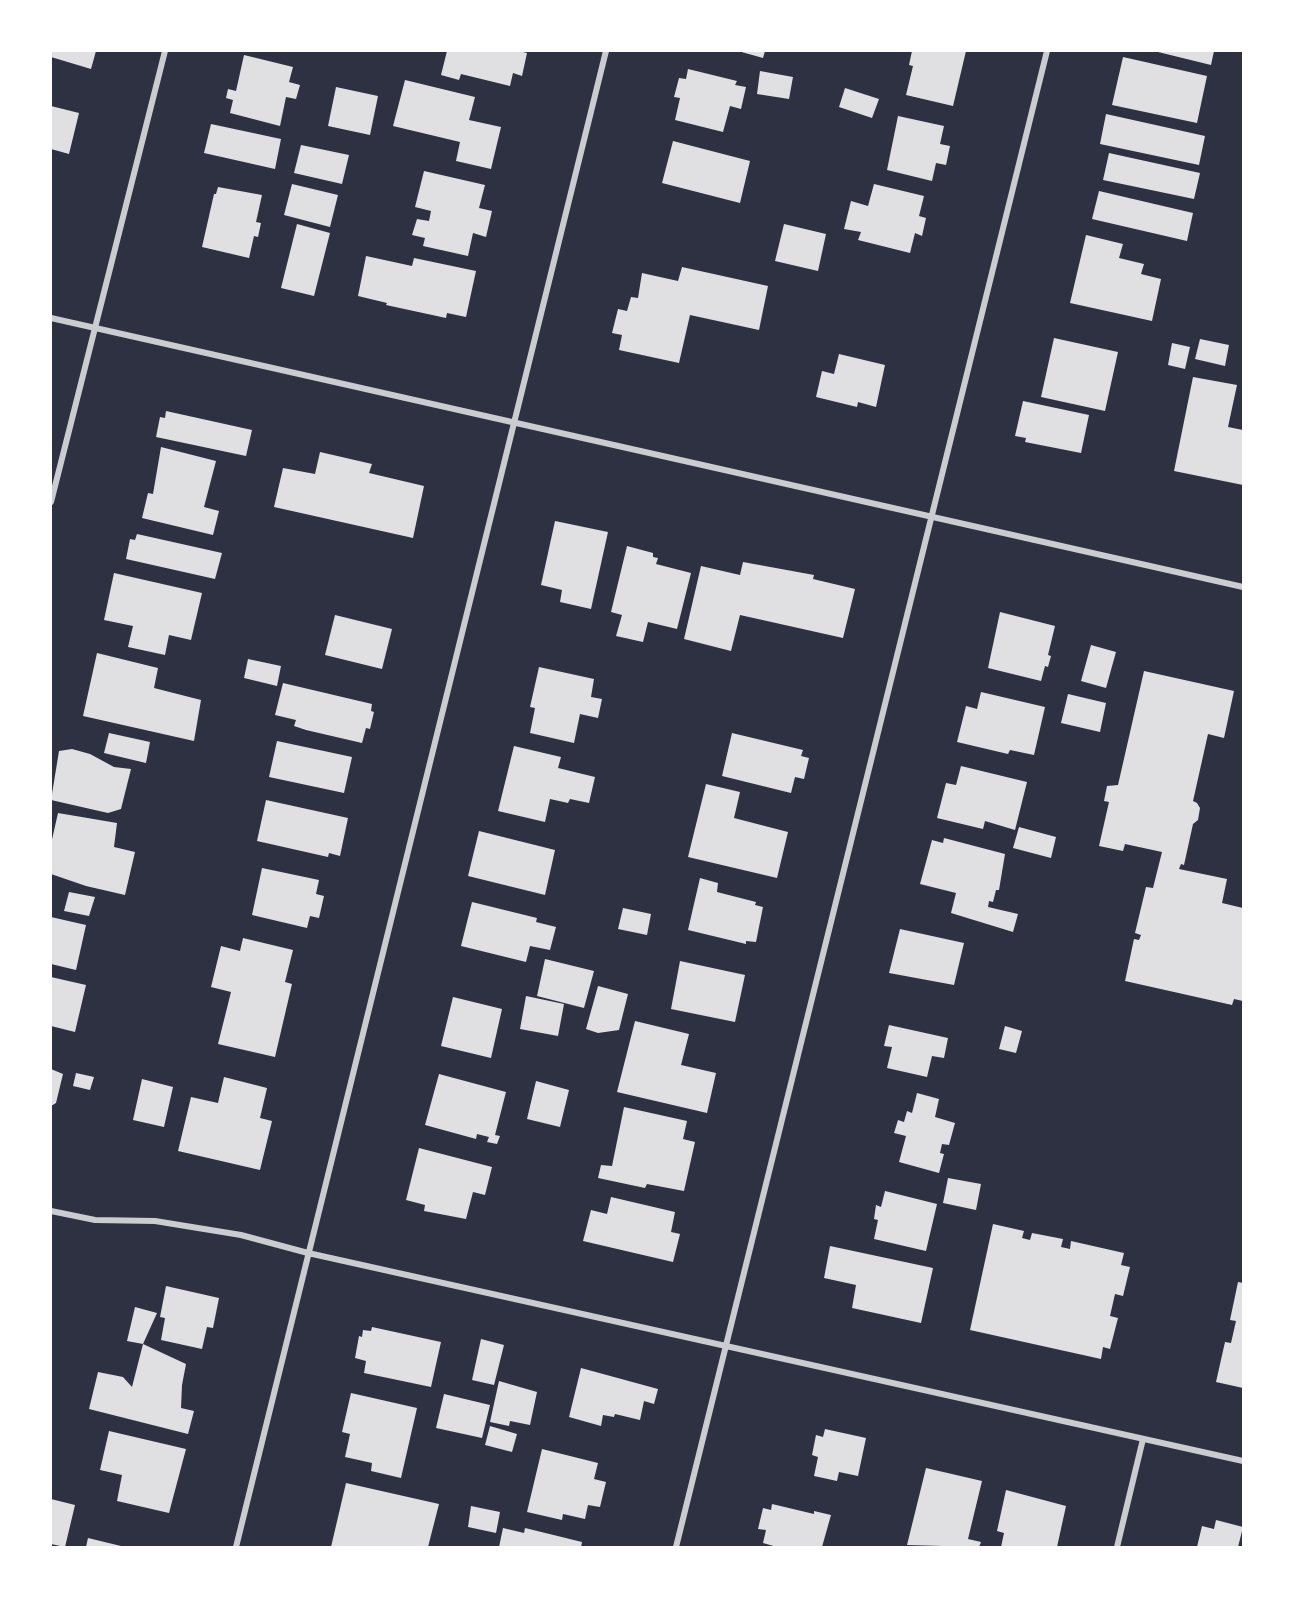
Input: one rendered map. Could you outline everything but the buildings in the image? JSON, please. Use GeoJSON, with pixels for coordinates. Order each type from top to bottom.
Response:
{"type":"FeatureCollection","features":[{"type":"Feature","properties":{"kind":"street"},"geometry":{"type":"LineString","coordinates":[[51,502],[165,51]]}},
{"type":"Feature","properties":{"kind":"street"},"geometry":{"type":"LineString","coordinates":[[236,1547],[606,51]]}},
{"type":"Feature","properties":{"kind":"street"},"geometry":{"type":"LineString","coordinates":[[676,1547],[1047,51]]}},
{"type":"Feature","properties":{"kind":"street"},"geometry":{"type":"LineString","coordinates":[[51,318],[1243,587]]}},
{"type":"Feature","properties":{"kind":"street"},"geometry":{"type":"LineString","coordinates":[[51,1211],[95,1220],[155,1221],[241,1235],[308,1253],[1243,1461]]}},
{"type":"Feature","properties":{"kind":"street"},"geometry":{"type":"LineString","coordinates":[[1117,1547],[1143,1439]]}}]}
